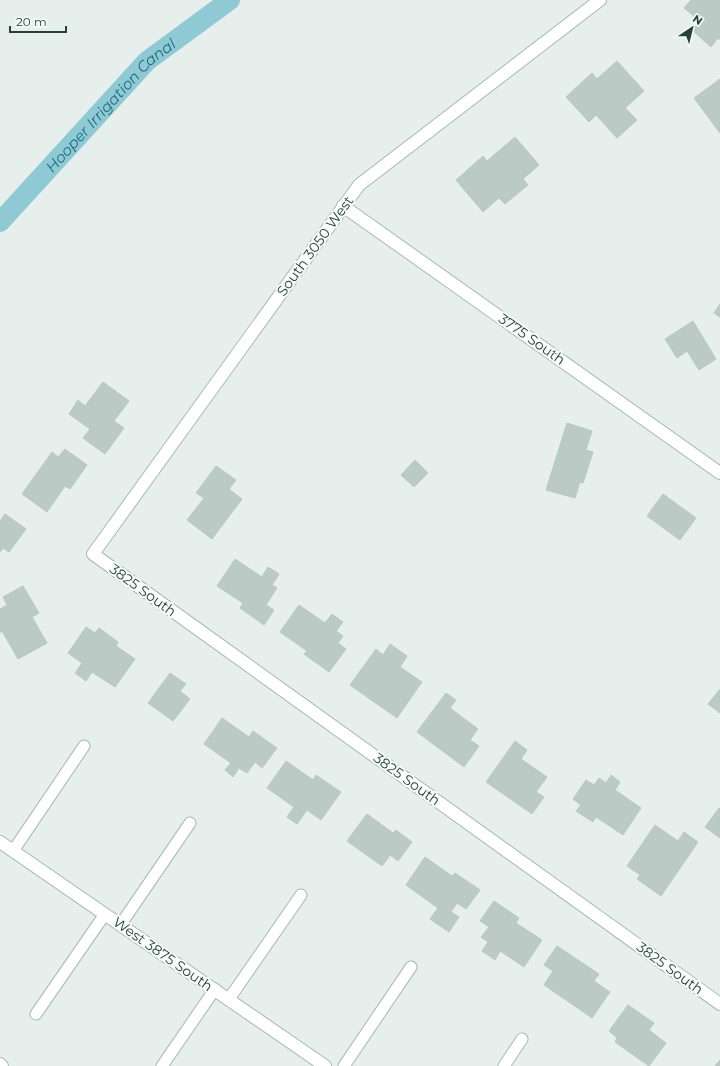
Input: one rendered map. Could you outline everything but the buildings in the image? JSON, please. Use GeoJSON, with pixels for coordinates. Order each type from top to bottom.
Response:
{"type":"FeatureCollection","features":[{"type":"Feature","properties":{"kind":"street","name":"South 3050 West"},"geometry":{"type":"LineString","coordinates":[[93,554],[358,185],[600,0]]}},
{"type":"Feature","properties":{"kind":"street","name":"3775 South"},"geometry":{"type":"LineString","coordinates":[[343,206],[720,472]]}},
{"type":"Feature","properties":{"kind":"street","name":"3825 South"},"geometry":{"type":"LineString","coordinates":[[93,554],[720,1004]]}},
{"type":"Feature","properties":{"kind":"street","name":"West 3875 South"},"geometry":{"type":"LineString","coordinates":[[0,842],[121,924],[323,1065]]}},
{"type":"Feature","properties":{"kind":"lane"},"geometry":{"type":"LineString","coordinates":[[13,851],[84,746]]}},
{"type":"Feature","properties":{"kind":"lane"},"geometry":{"type":"LineString","coordinates":[[121,924],[190,822]]}},
{"type":"Feature","properties":{"kind":"lane"},"geometry":{"type":"LineString","coordinates":[[229,999],[301,894]]}},
{"type":"Feature","properties":{"kind":"lane"},"geometry":{"type":"LineString","coordinates":[[36,1014],[105,914]]}},
{"type":"Feature","properties":{"kind":"lane"},"geometry":{"type":"LineString","coordinates":[[344,1066],[411,966]]}},
{"type":"Feature","properties":{"kind":"lane"},"geometry":{"type":"LineString","coordinates":[[162,1066],[215,989]]}},
{"type":"Feature","properties":{"kind":"lane"},"geometry":{"type":"LineString","coordinates":[[504,1066],[522,1039]]}},
{"type":"Feature","properties":{"kind":"waterway","name":"Hooper Irrigation Canal"},"geometry":{"type":"LineString","coordinates":[[0,222],[147,61],[230,0]]}}]}
